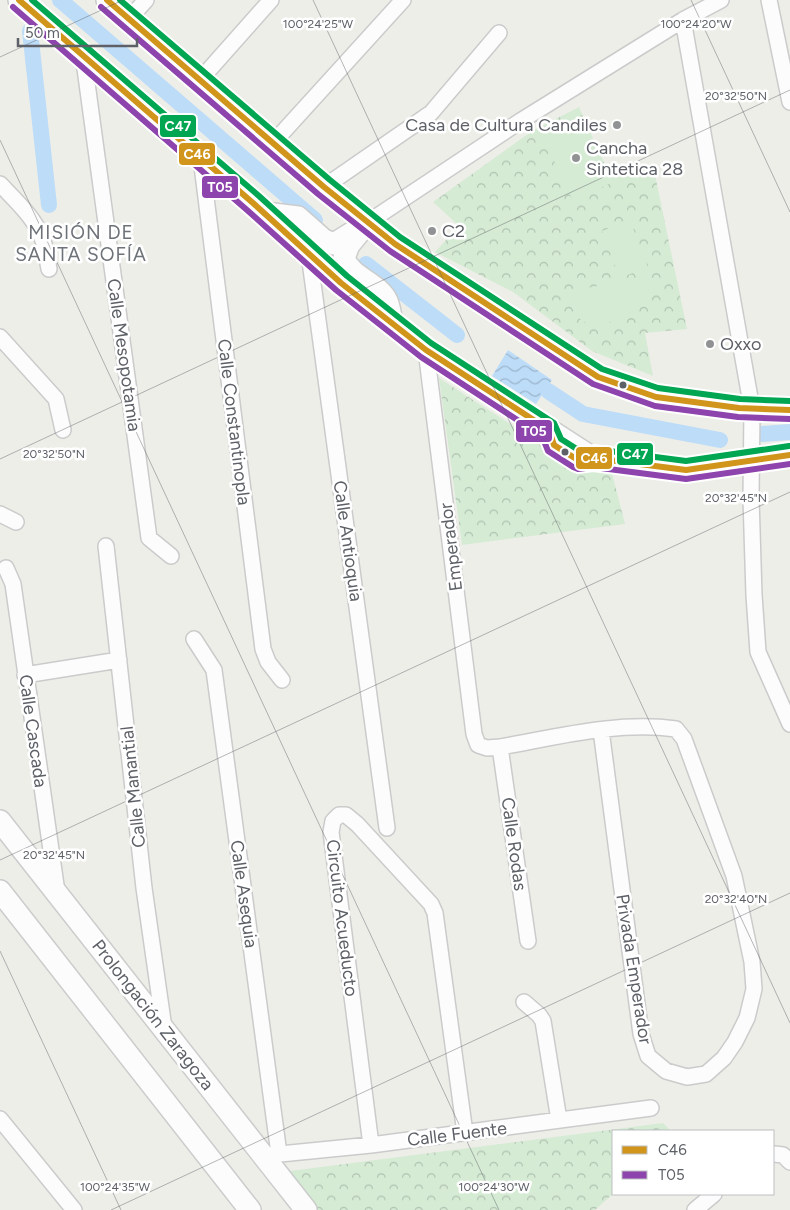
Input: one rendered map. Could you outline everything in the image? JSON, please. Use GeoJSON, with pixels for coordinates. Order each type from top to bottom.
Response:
{"type":"FeatureCollection","features":[{"type":"Feature","properties":{"kind":"main road"},"geometry":{"type":"LineString","coordinates":[[19,0],[264,213],[341,283],[392,324],[426,350],[592,458],[686,470],[751,456],[790,455]]}},
{"type":"Feature","properties":{"kind":"main road"},"geometry":{"type":"LineString","coordinates":[[107,0],[367,223],[395,244],[598,376],[656,396],[752,416],[790,410]]}},
{"type":"Feature","properties":{"kind":"main road"},"geometry":{"type":"LineString","coordinates":[[264,213],[298,218],[324,240],[334,244],[367,223]]}},
{"type":"Feature","properties":{"kind":"main road"},"geometry":{"type":"LineString","coordinates":[[367,223],[349,246],[344,258],[351,269],[385,298],[389,307],[392,324]]}},
{"type":"Feature","properties":{"kind":"main road","name":"Prolongación Zaragoza"},"geometry":{"type":"LineString","coordinates":[[0,821],[164,1028],[271,1155],[306,1210]]}},
{"type":"Feature","properties":{"kind":"main road"},"geometry":{"type":"LineString","coordinates":[[0,891],[250,1210]]}},
{"type":"Feature","properties":{"kind":"street"},"geometry":{"type":"LineString","coordinates":[[129,19],[146,0]]}},
{"type":"Feature","properties":{"kind":"street"},"geometry":{"type":"LineString","coordinates":[[200,80],[271,0]]}},
{"type":"Feature","properties":{"kind":"street"},"geometry":{"type":"LineString","coordinates":[[273,143],[403,0]]}},
{"type":"Feature","properties":{"kind":"street"},"geometry":{"type":"LineString","coordinates":[[367,223],[522,120],[683,20],[721,0]]}},
{"type":"Feature","properties":{"kind":"street"},"geometry":{"type":"LineString","coordinates":[[769,0],[790,102]]}},
{"type":"Feature","properties":{"kind":"street"},"geometry":{"type":"LineString","coordinates":[[683,20],[752,416],[754,595],[758,652],[790,724]]}},
{"type":"Feature","properties":{"kind":"street"},"geometry":{"type":"LineString","coordinates":[[324,187],[431,114],[499,33]]}},
{"type":"Feature","properties":{"kind":"street","name":"Calle Mesopotamia"},"geometry":{"type":"LineString","coordinates":[[83,54],[149,538],[171,556]]}},
{"type":"Feature","properties":{"kind":"street","name":"Calle Constantinopla"},"geometry":{"type":"LineString","coordinates":[[200,158],[263,649],[268,662],[282,680]]}},
{"type":"Feature","properties":{"kind":"street"},"geometry":{"type":"LineString","coordinates":[[0,184],[38,230],[42,238],[48,269]]}},
{"type":"Feature","properties":{"kind":"street","name":"Calle Antioquia"},"geometry":{"type":"LineString","coordinates":[[309,254],[387,828]]}},
{"type":"Feature","properties":{"kind":"street"},"geometry":{"type":"LineString","coordinates":[[0,337],[56,399],[63,430]]}},
{"type":"Feature","properties":{"kind":"street","name":"Emperador"},"geometry":{"type":"LineString","coordinates":[[426,350],[474,734],[478,744]]}},
{"type":"Feature","properties":{"kind":"street"},"geometry":{"type":"LineString","coordinates":[[0,514],[16,522]]}},
{"type":"Feature","properties":{"kind":"street","name":"Calle Manantial"},"geometry":{"type":"LineString","coordinates":[[106,546],[144,888],[164,1028]]}},
{"type":"Feature","properties":{"kind":"street","name":"Calle Cascada"},"geometry":{"type":"LineString","coordinates":[[6,568],[13,584],[57,894]]}},
{"type":"Feature","properties":{"kind":"street","name":"Calle Asequia"},"geometry":{"type":"LineString","coordinates":[[194,640],[214,670],[271,1155]]}},
{"type":"Feature","properties":{"kind":"street"},"geometry":{"type":"LineString","coordinates":[[25,675],[119,660]]}},
{"type":"Feature","properties":{"kind":"street","name":"Privada Emperador"},"geometry":{"type":"LineString","coordinates":[[478,744],[487,748],[500,747],[602,730],[657,726],[676,729],[684,739],[734,876],[752,962],[754,989],[747,1018],[735,1042],[724,1058],[706,1074],[686,1077],[666,1071],[648,1056],[641,1034],[602,730]]}},
{"type":"Feature","properties":{"kind":"street","name":"Calle Rodas"},"geometry":{"type":"LineString","coordinates":[[500,747],[528,941]]}},
{"type":"Feature","properties":{"kind":"street","name":"Circuito Acueducto"},"geometry":{"type":"LineString","coordinates":[[371,1145],[331,832],[333,821],[339,815],[346,816],[357,824],[431,904],[435,913],[465,1133]]}},
{"type":"Feature","properties":{"kind":"street"},"geometry":{"type":"LineString","coordinates":[[524,1002],[539,1015],[543,1022],[559,1120]]}},
{"type":"Feature","properties":{"kind":"street","name":"Calle Fuente"},"geometry":{"type":"LineString","coordinates":[[271,1155],[371,1145],[651,1108]]}},
{"type":"Feature","properties":{"kind":"street"},"geometry":{"type":"LineString","coordinates":[[0,1118],[74,1210]]}},
{"type":"Feature","properties":{"kind":"street"},"geometry":{"type":"LineString","coordinates":[[775,1154],[782,1156],[790,1162]]}},
{"type":"Feature","properties":{"kind":"street"},"geometry":{"type":"LineString","coordinates":[[695,1210],[713,1195]]}},
{"type":"Feature","properties":{"kind":"green space"},"geometry":{"type":"Polygon","coordinates":[[[579,107],[609,174],[653,165],[687,329],[645,333],[653,376],[592,351],[513,292],[435,252],[459,226],[433,202],[532,131],[579,107]]]}},
{"type":"Feature","properties":{"kind":"green space","name":"Cancha Sintetica 28"},"geometry":{"type":"Polygon","coordinates":[[[580,115],[611,183],[573,201],[541,133],[580,115]]]}},
{"type":"Feature","properties":{"kind":"green space"},"geometry":{"type":"Polygon","coordinates":[[[630,220],[648,267],[620,278],[602,231],[630,220]]]}},
{"type":"Feature","properties":{"kind":"green space"},"geometry":{"type":"Polygon","coordinates":[[[645,276],[651,279],[653,286],[635,308],[622,317],[609,323],[596,325],[585,322],[575,313],[569,298],[574,294],[590,287],[622,283],[645,276]]]}},
{"type":"Feature","properties":{"kind":"green space"},"geometry":{"type":"Polygon","coordinates":[[[439,378],[568,461],[612,473],[625,524],[462,545],[439,378]]]}},
{"type":"Feature","properties":{"kind":"green space"},"geometry":{"type":"Polygon","coordinates":[[[663,1123],[670,1130],[612,1130],[612,1195],[595,1210],[314,1210],[282,1172],[663,1123]]]}},
{"type":"Feature","properties":{"kind":"water"},"geometry":{"type":"Polygon","coordinates":[[[508,350],[552,380],[536,404],[492,376],[508,350]]]}},
{"type":"Feature","properties":{"kind":"waterway"},"geometry":{"type":"LineString","coordinates":[[60,0],[315,220]]}},
{"type":"Feature","properties":{"kind":"waterway"},"geometry":{"type":"LineString","coordinates":[[30,31],[49,205]]}},
{"type":"Feature","properties":{"kind":"waterway"},"geometry":{"type":"LineString","coordinates":[[366,264],[457,335]]}},
{"type":"Feature","properties":{"kind":"waterway"},"geometry":{"type":"LineString","coordinates":[[548,391],[583,414],[720,440]]}},
{"type":"Feature","properties":{"kind":"waterway"},"geometry":{"type":"LineString","coordinates":[[762,434],[790,432]]}},
{"type":"Feature","properties":{"kind":"transit line","name":"C46"},"geometry":{"type":"LineString","coordinates":[[19,0],[253,203],[341,283],[426,350],[549,430],[554,445],[578,460],[593,458],[686,470],[790,455]]}},
{"type":"Feature","properties":{"kind":"transit line","name":"C47"},"geometry":{"type":"LineString","coordinates":[[32,0],[259,196],[347,276],[431,343],[554,423],[561,439],[580,451],[594,449],[686,461],[789,446]]}},
{"type":"Feature","properties":{"kind":"transit line","name":"C46"},"geometry":{"type":"LineString","coordinates":[[107,0],[324,187],[395,244],[598,377],[656,397],[739,408],[790,410]]}},
{"type":"Feature","properties":{"kind":"transit line","name":"C47"},"geometry":{"type":"LineString","coordinates":[[120,0],[330,180],[400,237],[602,369],[658,388],[740,399],[790,401]]}},
{"type":"Feature","properties":{"kind":"transit line","name":"T05"},"geometry":{"type":"LineString","coordinates":[[13,7],[247,210],[336,290],[421,357],[542,436],[548,451],[573,467],[578,469],[593,467],[686,479],[790,464]]}},
{"type":"Feature","properties":{"kind":"transit line","name":"T05"},"geometry":{"type":"LineString","coordinates":[[101,7],[318,194],[390,251],[593,384],[655,406],[738,417],[790,419]]}},
{"type":"Feature","properties":{"kind":"place","name":"Casa de Cultura Candiles"},"geometry":{"type":"Point","coordinates":[617,125]}},
{"type":"Feature","properties":{"kind":"place","name":"Cancha Sintetica 28"},"geometry":{"type":"Point","coordinates":[576,158]}},
{"type":"Feature","properties":{"kind":"place","name":"C2"},"geometry":{"type":"Point","coordinates":[432,231]}},
{"type":"Feature","properties":{"kind":"place","name":"Oxxo"},"geometry":{"type":"Point","coordinates":[710,344]}},
{"type":"Feature","properties":{"kind":"district","name":"MISIÓN DE SANTA SOFÍA"},"geometry":{"type":"Point","coordinates":[81,243]}}]}
